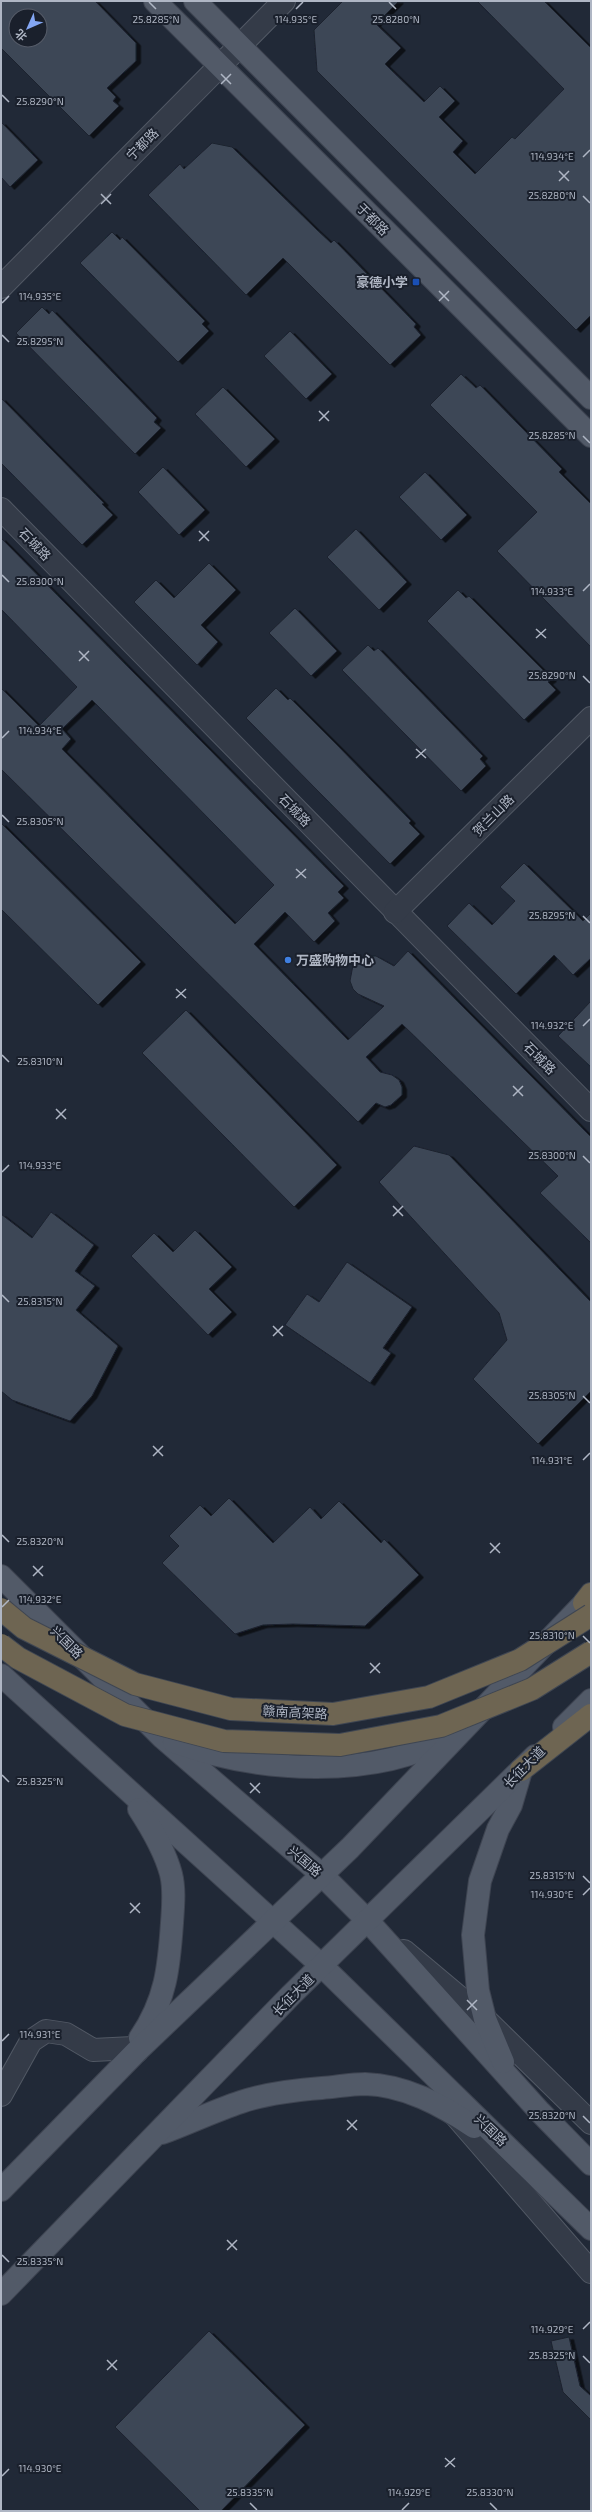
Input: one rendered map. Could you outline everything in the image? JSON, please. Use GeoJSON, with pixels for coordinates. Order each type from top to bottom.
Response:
{"type":"FeatureCollection","features":[{"type":"Feature","properties":{"kind":"highway","name":"赣南高架路"},"geometry":{"type":"LineString","coordinates":[[1,1609],[24,1628],[135,1684],[231,1709],[333,1714],[429,1697],[520,1660],[589,1602]]}},
{"type":"Feature","properties":{"kind":"highway"},"geometry":{"type":"LineString","coordinates":[[1,1645],[18,1658],[125,1715],[224,1741],[340,1745],[441,1726],[532,1689],[591,1652]]}},
{"type":"Feature","properties":{"kind":"highway"},"geometry":{"type":"LineString","coordinates":[[521,1770],[591,1715]]}},
{"type":"Feature","properties":{"kind":"main road","name":"于都路"},"geometry":{"type":"LineString","coordinates":[[155,1],[591,436]]}},
{"type":"Feature","properties":{"kind":"main road"},"geometry":{"type":"LineString","coordinates":[[195,1],[591,398]]}},
{"type":"Feature","properties":{"kind":"main road","name":"兴国路"},"geometry":{"type":"LineString","coordinates":[[1,1576],[163,1738],[322,1875],[367,1920],[540,2112],[591,2164]]}},
{"type":"Feature","properties":{"kind":"main road"},"geometry":{"type":"LineString","coordinates":[[1,2190],[116,2072],[135,2050],[322,1875],[589,1602]]}},
{"type":"Feature","properties":{"kind":"main road","name":"兴国路"},"geometry":{"type":"LineString","coordinates":[[1,1675],[322,1966],[508,2146],[591,2229]]}},
{"type":"Feature","properties":{"kind":"main road","name":"长征大道"},"geometry":{"type":"LineString","coordinates":[[1,2294],[158,2134],[291,1995],[591,1700]]}},
{"type":"Feature","properties":{"kind":"main road"},"geometry":{"type":"LineString","coordinates":[[163,1738],[194,1750],[232,1759],[292,1767],[325,1767],[356,1764],[416,1751],[445,1740],[468,1726]]}},
{"type":"Feature","properties":{"kind":"main road"},"geometry":{"type":"LineString","coordinates":[[99,1763],[135,1803],[162,1850],[172,1875],[173,1901],[169,1964],[164,1991],[155,2014],[135,2050]]}},
{"type":"Feature","properties":{"kind":"main road"},"geometry":{"type":"LineString","coordinates":[[521,1770],[511,1805],[488,1855],[475,1909],[474,1963],[485,2019],[507,2071],[523,2095],[540,2112]]}},
{"type":"Feature","properties":{"kind":"main road"},"geometry":{"type":"LineString","coordinates":[[158,2134],[236,2104],[269,2094],[365,2084],[396,2089],[423,2097],[454,2113],[508,2146]]}},
{"type":"Feature","properties":{"kind":"street","name":"宁都路"},"geometry":{"type":"LineString","coordinates":[[1,287],[284,1]]}},
{"type":"Feature","properties":{"kind":"street","name":"石城路"},"geometry":{"type":"LineString","coordinates":[[1,509],[591,1110]]}},
{"type":"Feature","properties":{"kind":"street","name":"贺兰山路"},"geometry":{"type":"LineString","coordinates":[[395,912],[591,718]]}},
{"type":"Feature","properties":{"kind":"street"},"geometry":{"type":"LineString","coordinates":[[367,1920],[485,2019],[591,2123]]}},
{"type":"Feature","properties":{"kind":"street"},"geometry":{"type":"LineString","coordinates":[[322,1966],[454,2113],[591,2272]]}},
{"type":"Feature","properties":{"kind":"street"},"geometry":{"type":"LineString","coordinates":[[1,2095],[31,2041],[46,2031],[66,2034],[94,2050],[135,2050]]}},
{"type":"Feature","properties":{"kind":"building"},"geometry":{"type":"Polygon","coordinates":[[[1,1],[95,1],[136,43],[136,61],[107,88],[116,97],[113,101],[119,106],[89,136],[1,48],[1,1]]]}},
{"type":"Feature","properties":{"kind":"building"},"geometry":{"type":"Polygon","coordinates":[[[343,1],[399,1],[376,24],[401,48],[385,64],[424,102],[440,86],[455,101],[439,117],[463,141],[453,152],[475,174],[512,137],[515,139],[564,89],[477,1],[544,1],[591,48],[591,315],[576,330],[317,71],[314,30],[343,1]]]}},
{"type":"Feature","properties":{"kind":"building"},"geometry":{"type":"Polygon","coordinates":[[[1,122],[38,160],[10,187],[1,177],[1,122]]]}},
{"type":"Feature","properties":{"kind":"building"},"geometry":{"type":"Polygon","coordinates":[[[212,143],[232,147],[331,243],[334,240],[416,324],[414,327],[421,335],[390,365],[283,258],[246,295],[148,195],[180,164],[184,169],[212,143]]]}},
{"type":"Feature","properties":{"kind":"building"},"geometry":{"type":"Polygon","coordinates":[[[112,232],[120,240],[122,237],[205,321],[202,324],[209,331],[178,362],[80,263],[112,232]]]}},
{"type":"Feature","properties":{"kind":"building"},"geometry":{"type":"Polygon","coordinates":[[[42,307],[49,314],[52,310],[157,418],[154,422],[161,428],[135,454],[16,333],[42,307]]]}},
{"type":"Feature","properties":{"kind":"building"},"geometry":{"type":"Polygon","coordinates":[[[290,331],[332,374],[306,399],[264,356],[290,331]]]}},
{"type":"Feature","properties":{"kind":"building"},"geometry":{"type":"Polygon","coordinates":[[[461,374],[476,388],[480,385],[562,469],[559,472],[591,504],[591,647],[497,551],[537,512],[430,405],[461,374]]]}},
{"type":"Feature","properties":{"kind":"building"},"geometry":{"type":"Polygon","coordinates":[[[223,387],[275,439],[246,467],[195,414],[223,387]]]}},
{"type":"Feature","properties":{"kind":"building"},"geometry":{"type":"Polygon","coordinates":[[[1,398],[104,503],[102,504],[113,515],[82,545],[1,463],[1,398]]]}},
{"type":"Feature","properties":{"kind":"building"},"geometry":{"type":"Polygon","coordinates":[[[163,467],[205,510],[179,535],[138,492],[163,467]]]}},
{"type":"Feature","properties":{"kind":"building"},"geometry":{"type":"Polygon","coordinates":[[[425,472],[467,515],[441,540],[399,497],[425,472]]]}},
{"type":"Feature","properties":{"kind":"building"},"geometry":{"type":"Polygon","coordinates":[[[356,529],[407,582],[379,610],[327,557],[356,529]]]}},
{"type":"Feature","properties":{"kind":"building"},"geometry":{"type":"Polygon","coordinates":[[[1,538],[344,886],[338,892],[344,898],[328,913],[335,921],[314,942],[285,912],[254,944],[348,1040],[384,1006],[358,994],[353,989],[350,981],[353,965],[359,959],[367,956],[376,956],[394,966],[408,951],[591,1137],[591,1243],[540,1193],[558,1176],[402,1024],[366,1057],[380,1072],[392,1075],[399,1080],[402,1087],[402,1095],[391,1105],[385,1107],[376,1103],[358,1122],[1,769],[1,688],[39,726],[77,687],[1,609],[1,538]],[[92,700],[62,729],[71,739],[62,749],[235,924],[274,885],[92,700]]]}},
{"type":"Feature","properties":{"kind":"building"},"geometry":{"type":"Polygon","coordinates":[[[209,563],[236,590],[201,625],[218,642],[197,665],[134,602],[156,580],[174,598],[209,563]]]}},
{"type":"Feature","properties":{"kind":"building"},"geometry":{"type":"Polygon","coordinates":[[[458,590],[466,598],[469,596],[552,679],[548,682],[556,690],[524,720],[427,621],[458,590]]]}},
{"type":"Feature","properties":{"kind":"building"},"geometry":{"type":"Polygon","coordinates":[[[295,608],[337,651],[311,676],[269,633],[295,608]]]}},
{"type":"Feature","properties":{"kind":"building"},"geometry":{"type":"Polygon","coordinates":[[[368,645],[374,651],[378,648],[483,756],[480,759],[486,766],[461,791],[342,670],[368,645]]]}},
{"type":"Feature","properties":{"kind":"building"},"geometry":{"type":"Polygon","coordinates":[[[276,688],[288,700],[290,698],[337,745],[411,821],[409,823],[420,834],[390,864],[246,718],[276,688]]]}},
{"type":"Feature","properties":{"kind":"building"},"geometry":{"type":"Polygon","coordinates":[[[1,823],[141,962],[98,1005],[1,909],[1,823]]]}},
{"type":"Feature","properties":{"kind":"building"},"geometry":{"type":"Polygon","coordinates":[[[524,863],[583,921],[591,913],[591,958],[573,975],[554,955],[516,994],[447,926],[469,903],[492,925],[515,901],[500,887],[524,863]]]}},
{"type":"Feature","properties":{"kind":"building"},"geometry":{"type":"Polygon","coordinates":[[[591,1001],[591,1067],[558,1036],[591,1001]]]}},
{"type":"Feature","properties":{"kind":"building"},"geometry":{"type":"Polygon","coordinates":[[[186,1010],[337,1165],[294,1207],[142,1053],[186,1010]]]}},
{"type":"Feature","properties":{"kind":"building"},"geometry":{"type":"Polygon","coordinates":[[[414,1146],[449,1155],[591,1302],[591,1391],[538,1444],[473,1379],[507,1340],[499,1313],[379,1182],[414,1146]]]}},
{"type":"Feature","properties":{"kind":"building"},"geometry":{"type":"Polygon","coordinates":[[[51,1212],[94,1245],[75,1271],[95,1286],[76,1310],[118,1346],[92,1396],[70,1421],[12,1400],[1,1391],[1,1214],[32,1238],[51,1212]]]}},
{"type":"Feature","properties":{"kind":"building"},"geometry":{"type":"Polygon","coordinates":[[[195,1230],[232,1267],[209,1289],[232,1312],[208,1335],[131,1256],[154,1233],[173,1252],[195,1230]]]}},
{"type":"Feature","properties":{"kind":"building"},"geometry":{"type":"Polygon","coordinates":[[[347,1262],[412,1307],[383,1348],[391,1353],[370,1383],[285,1325],[307,1294],[319,1302],[347,1262]]]}},
{"type":"Feature","properties":{"kind":"building"},"geometry":{"type":"Polygon","coordinates":[[[229,1498],[273,1543],[310,1507],[321,1519],[339,1501],[381,1543],[384,1539],[419,1575],[365,1626],[293,1624],[263,1625],[235,1634],[162,1563],[179,1546],[169,1536],[200,1505],[211,1516],[229,1498]]]}},
{"type":"Feature","properties":{"kind":"building"},"geometry":{"type":"Polygon","coordinates":[[[209,2331],[305,2425],[221,2511],[200,2511],[115,2427],[209,2331]]]}},
{"type":"Feature","properties":{"kind":"building"},"geometry":{"type":"Polygon","coordinates":[[[569,2337],[580,2386],[591,2396],[591,2420],[563,2392],[551,2341],[569,2337]]]}},
{"type":"Feature","properties":{"kind":"place","name":"豪德小学"},"geometry":{"type":"Point","coordinates":[416,282]}},
{"type":"Feature","properties":{"kind":"place","name":"万盛购物中心"},"geometry":{"type":"Point","coordinates":[288,960]}}]}
